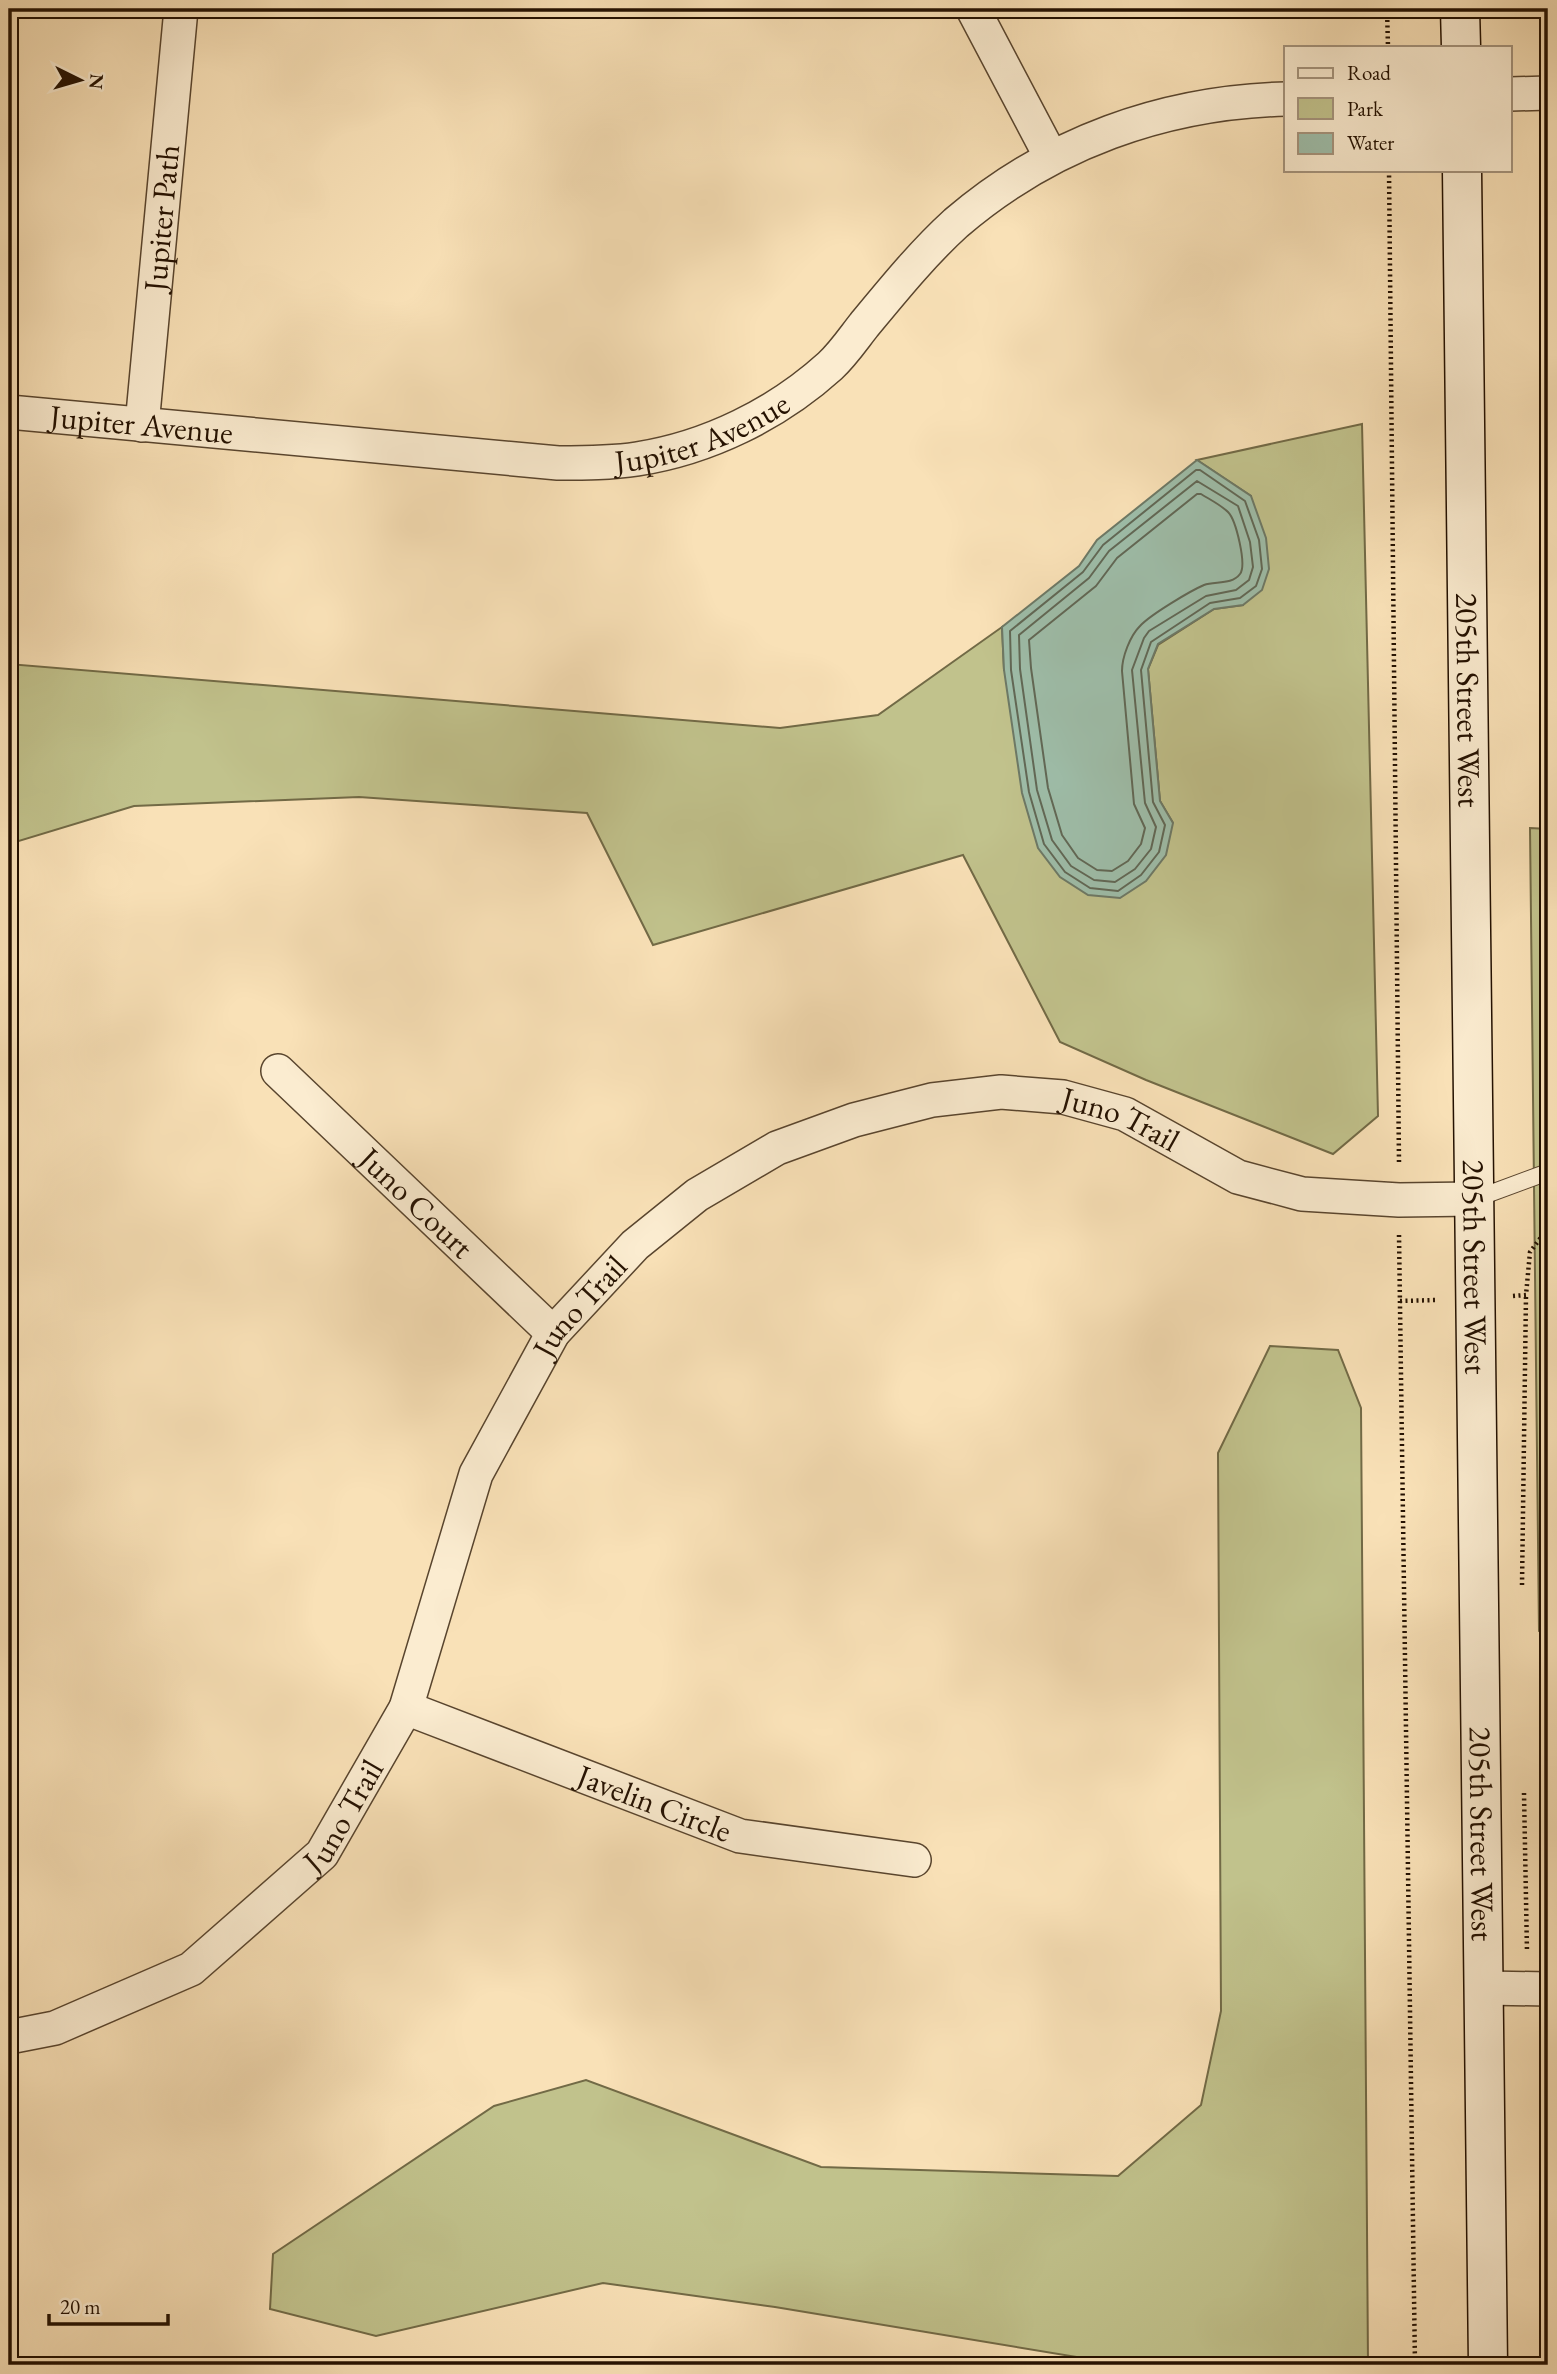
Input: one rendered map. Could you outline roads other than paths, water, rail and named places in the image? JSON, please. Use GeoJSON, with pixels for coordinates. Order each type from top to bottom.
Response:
{"type":"FeatureCollection","features":[{"type":"Feature","properties":{"kind":"street","name":"Jupiter Path"},"geometry":{"type":"LineString","coordinates":[[142,425],[181,9]]}},
{"type":"Feature","properties":{"kind":"street"},"geometry":{"type":"LineString","coordinates":[[974,9],[1051,158]]}},
{"type":"Feature","properties":{"kind":"street"},"geometry":{"type":"LineString","coordinates":[[1460,9],[1461,46]]}},
{"type":"Feature","properties":{"kind":"street"},"geometry":{"type":"LineString","coordinates":[[1512,94],[1548,93]]}},
{"type":"Feature","properties":{"kind":"street","name":"Jupiter Avenue"},"geometry":{"type":"LineString","coordinates":[[9,412],[558,463],[638,459],[709,441],[774,409],[831,365],[914,266],[956,224],[1000,188],[1051,158],[1131,123],[1174,111],[1219,103],[1284,99]]}},
{"type":"Feature","properties":{"kind":"street","name":"205th Street West"},"geometry":{"type":"LineString","coordinates":[[1462,172],[1488,2365]]}},
{"type":"Feature","properties":{"kind":"street","name":"Juno Court"},"geometry":{"type":"LineString","coordinates":[[278,1071],[553,1333]]}},
{"type":"Feature","properties":{"kind":"street","name":"Juno Trail"},"geometry":{"type":"LineString","coordinates":[[9,2037],[55,2028],[191,1969],[322,1854],[406,1708],[476,1474],[553,1333],[635,1245],[697,1195],[777,1148],[854,1120],[932,1100],[1000,1092],[1063,1097],[1125,1114],[1238,1177],[1302,1194],[1399,1200],[1474,1199]]}},
{"type":"Feature","properties":{"kind":"street","name":"Javelin Circle"},"geometry":{"type":"LineString","coordinates":[[406,1708],[740,1836],[914,1860]]}},
{"type":"Feature","properties":{"kind":"street"},"geometry":{"type":"LineString","coordinates":[[1485,1988],[1538,1989]]}},
{"type":"Feature","properties":{"kind":"lane"},"geometry":{"type":"LineString","coordinates":[[1474,1199],[1548,1172]]}},
{"type":"Feature","properties":{"kind":"water"},"geometry":{"type":"Polygon","coordinates":[[[1197,460],[1251,496],[1266,538],[1269,569],[1262,590],[1243,605],[1214,609],[1158,644],[1148,669],[1160,801],[1173,823],[1166,855],[1146,881],[1120,898],[1088,895],[1060,877],[1038,848],[1022,793],[1004,670],[1002,627],[1079,566],[1097,540],[1197,460]]]}}]}
